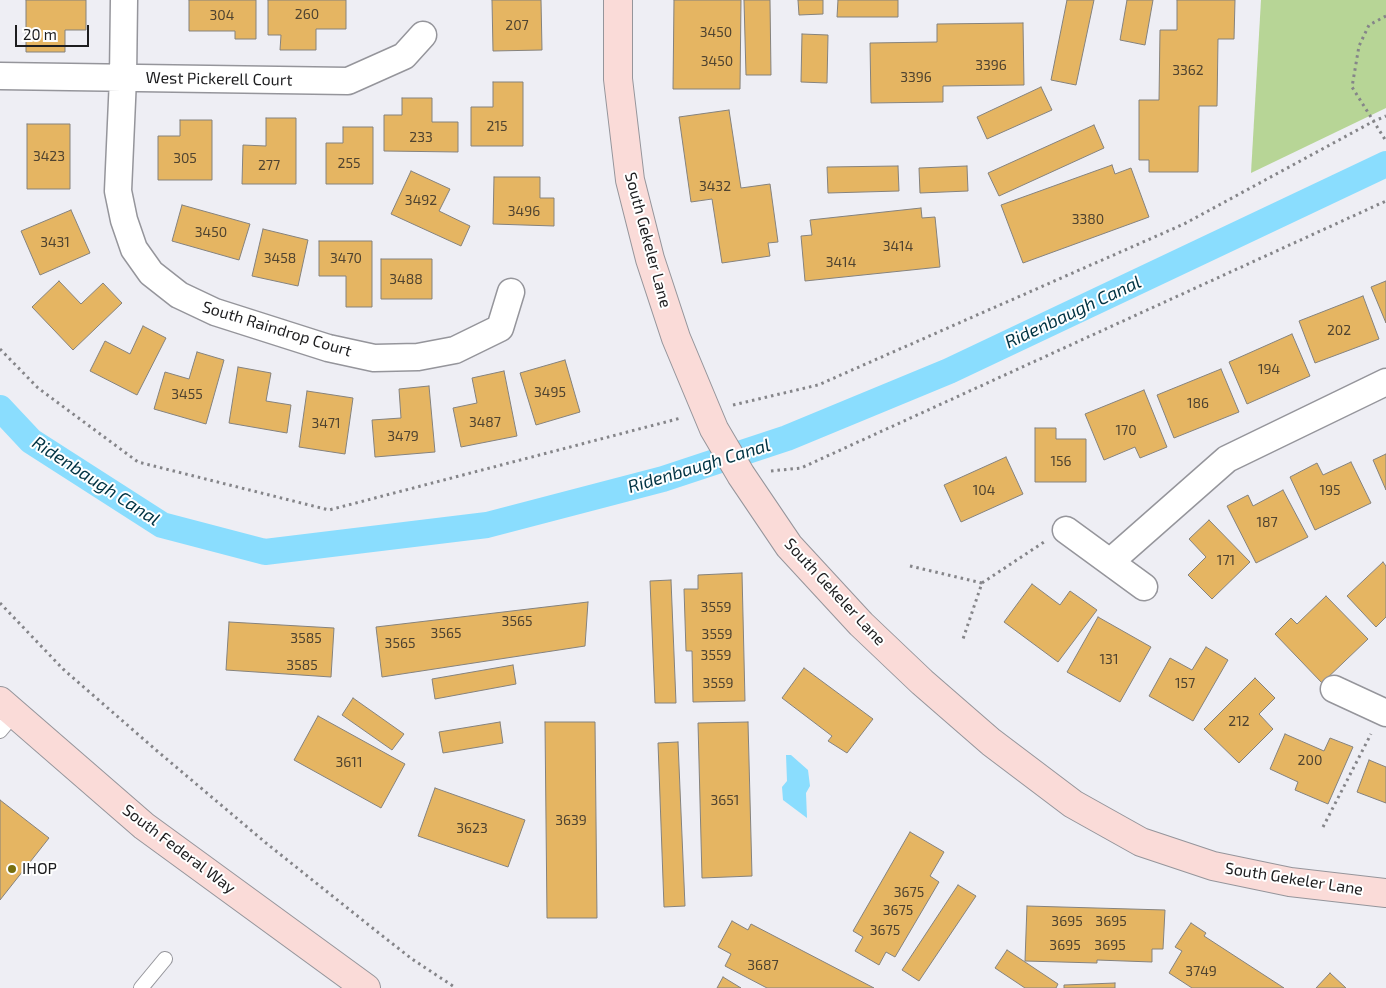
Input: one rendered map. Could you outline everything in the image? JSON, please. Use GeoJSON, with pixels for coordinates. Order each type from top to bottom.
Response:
{"type":"FeatureCollection","features":[{"type":"Feature","properties":{"kind":"street","name":"South Raindrop Court"},"geometry":{"type":"LineString","coordinates":[[124,0],[118,191],[124,220],[134,249],[152,273],[179,295],[215,312],[328,348],[374,358],[418,356],[455,350],[500,328],[511,292]]}},
{"type":"Feature","properties":{"kind":"street","name":"South Gekeler Lane"},"geometry":{"type":"LineString","coordinates":[[618,0],[618,79],[630,180],[650,259],[676,338],[714,429],[741,475],[789,546],[861,624],[922,682],[992,742],[1066,800],[1141,842],[1213,866],[1290,882],[1386,893]]}},
{"type":"Feature","properties":{"kind":"street","name":"West Pickerell Court"},"geometry":{"type":"LineString","coordinates":[[0,76],[348,81],[404,56],[423,35]]}},
{"type":"Feature","properties":{"kind":"street"},"geometry":{"type":"LineString","coordinates":[[1110,562],[1227,459],[1386,382]]}},
{"type":"Feature","properties":{"kind":"street"},"geometry":{"type":"LineString","coordinates":[[1058,534],[1110,562],[1144,587]]}},
{"type":"Feature","properties":{"kind":"street"},"geometry":{"type":"LineString","coordinates":[[1334,688],[1383,716]]}},
{"type":"Feature","properties":{"kind":"street","name":"South Federal Way"},"geometry":{"type":"LineString","coordinates":[[5,715],[144,826],[366,988]]}},
{"type":"Feature","properties":{"kind":"lane"},"geometry":{"type":"LineString","coordinates":[[141,988],[165,959]]}},
{"type":"Feature","properties":{"kind":"path"},"geometry":{"type":"LineString","coordinates":[[1386,16],[1369,25],[1359,46],[1352,87],[1386,141]]}},
{"type":"Feature","properties":{"kind":"path"},"geometry":{"type":"LineString","coordinates":[[771,471],[801,468],[1386,201]]}},
{"type":"Feature","properties":{"kind":"path"},"geometry":{"type":"LineString","coordinates":[[963,638],[982,583],[1058,534]]}},
{"type":"Feature","properties":{"kind":"path"},"geometry":{"type":"LineString","coordinates":[[910,566],[982,583]]}},
{"type":"Feature","properties":{"kind":"path"},"geometry":{"type":"LineString","coordinates":[[0,603],[63,669],[163,756],[380,934],[412,959],[456,988]]}},
{"type":"Feature","properties":{"kind":"path"},"geometry":{"type":"LineString","coordinates":[[1323,827],[1383,716]]}},
{"type":"Feature","properties":{"kind":"green space"},"geometry":{"type":"Polygon","coordinates":[[[1261,0],[1386,0],[1386,108],[1251,173],[1261,0]]]}},
{"type":"Feature","properties":{"kind":"water"},"geometry":{"type":"Polygon","coordinates":[[[786,755],[791,755],[808,770],[810,786],[806,793],[807,818],[783,800],[782,787],[787,781],[786,755]]]}},
{"type":"Feature","properties":{"kind":"building"},"geometry":{"type":"Polygon","coordinates":[[[26,0],[86,0],[86,30],[65,30],[65,52],[26,52],[26,0]]]}},
{"type":"Feature","properties":{"kind":"building"},"geometry":{"type":"Polygon","coordinates":[[[189,0],[256,0],[256,39],[235,39],[235,31],[189,31],[189,0]]]}},
{"type":"Feature","properties":{"kind":"building"},"geometry":{"type":"Polygon","coordinates":[[[268,0],[346,0],[346,29],[316,29],[316,50],[280,50],[281,35],[268,35],[268,0]]]}},
{"type":"Feature","properties":{"kind":"building"},"geometry":{"type":"Polygon","coordinates":[[[492,0],[541,0],[542,50],[493,51],[492,0]]]}},
{"type":"Feature","properties":{"kind":"building"},"geometry":{"type":"Polygon","coordinates":[[[674,0],[741,0],[740,89],[673,89],[674,0]]]}},
{"type":"Feature","properties":{"kind":"building"},"geometry":{"type":"Polygon","coordinates":[[[744,0],[770,0],[771,75],[746,75],[744,0]]]}},
{"type":"Feature","properties":{"kind":"building"},"geometry":{"type":"Polygon","coordinates":[[[798,0],[823,0],[823,14],[799,15],[798,0]]]}},
{"type":"Feature","properties":{"kind":"building"},"geometry":{"type":"Polygon","coordinates":[[[838,0],[898,0],[898,17],[837,17],[838,0]]]}},
{"type":"Feature","properties":{"kind":"building"},"geometry":{"type":"Polygon","coordinates":[[[1067,0],[1094,0],[1076,85],[1051,80],[1067,0]]]}},
{"type":"Feature","properties":{"kind":"building"},"geometry":{"type":"Polygon","coordinates":[[[1127,0],[1153,0],[1145,45],[1120,40],[1127,0]]]}},
{"type":"Feature","properties":{"kind":"building"},"geometry":{"type":"Polygon","coordinates":[[[1177,0],[1235,0],[1234,39],[1218,39],[1217,106],[1199,106],[1198,172],[1149,172],[1149,160],[1139,160],[1139,100],[1159,100],[1160,30],[1177,30],[1177,0]]]}},
{"type":"Feature","properties":{"kind":"building"},"geometry":{"type":"Polygon","coordinates":[[[1023,23],[1024,85],[943,86],[943,102],[871,103],[870,43],[937,42],[937,24],[1023,23]]]}},
{"type":"Feature","properties":{"kind":"building"},"geometry":{"type":"Polygon","coordinates":[[[802,34],[828,35],[827,83],[801,82],[802,34]]]}},
{"type":"Feature","properties":{"kind":"building"},"geometry":{"type":"Polygon","coordinates":[[[493,82],[523,82],[523,146],[471,146],[471,107],[493,107],[493,82]]]}},
{"type":"Feature","properties":{"kind":"building"},"geometry":{"type":"Polygon","coordinates":[[[1041,87],[1052,110],[987,139],[977,117],[1041,87]]]}},
{"type":"Feature","properties":{"kind":"building"},"geometry":{"type":"Polygon","coordinates":[[[402,98],[432,98],[432,122],[458,122],[458,152],[384,151],[384,115],[402,115],[402,98]]]}},
{"type":"Feature","properties":{"kind":"building"},"geometry":{"type":"Polygon","coordinates":[[[729,110],[741,188],[770,184],[778,242],[768,243],[770,256],[722,263],[712,199],[691,202],[679,117],[729,110]]]}},
{"type":"Feature","properties":{"kind":"building"},"geometry":{"type":"Polygon","coordinates":[[[266,118],[296,118],[296,184],[242,184],[243,145],[266,146],[266,118]]]}},
{"type":"Feature","properties":{"kind":"building"},"geometry":{"type":"Polygon","coordinates":[[[180,120],[212,120],[212,180],[158,180],[158,136],[180,136],[180,120]]]}},
{"type":"Feature","properties":{"kind":"building"},"geometry":{"type":"Polygon","coordinates":[[[27,124],[70,124],[70,189],[27,189],[27,124]]]}},
{"type":"Feature","properties":{"kind":"building"},"geometry":{"type":"Polygon","coordinates":[[[1094,125],[1104,148],[999,196],[988,173],[1094,125]]]}},
{"type":"Feature","properties":{"kind":"building"},"geometry":{"type":"Polygon","coordinates":[[[343,127],[373,127],[373,184],[326,184],[326,143],[343,143],[343,127]]]}},
{"type":"Feature","properties":{"kind":"building"},"geometry":{"type":"Polygon","coordinates":[[[1112,165],[1115,174],[1131,168],[1149,217],[1023,263],[1001,205],[1112,165]]]}},
{"type":"Feature","properties":{"kind":"building"},"geometry":{"type":"Polygon","coordinates":[[[898,166],[899,191],[828,193],[827,167],[898,166]]]}},
{"type":"Feature","properties":{"kind":"building"},"geometry":{"type":"Polygon","coordinates":[[[967,166],[968,191],[920,193],[919,168],[967,166]]]}},
{"type":"Feature","properties":{"kind":"building"},"geometry":{"type":"Polygon","coordinates":[[[411,171],[450,189],[439,211],[470,226],[461,246],[391,214],[411,171]]]}},
{"type":"Feature","properties":{"kind":"building"},"geometry":{"type":"Polygon","coordinates":[[[494,177],[540,177],[540,198],[554,198],[554,226],[493,224],[494,177]]]}},
{"type":"Feature","properties":{"kind":"building"},"geometry":{"type":"Polygon","coordinates":[[[182,205],[250,224],[239,260],[172,241],[182,205]]]}},
{"type":"Feature","properties":{"kind":"building"},"geometry":{"type":"Polygon","coordinates":[[[921,208],[922,218],[935,217],[940,267],[805,281],[801,236],[812,235],[810,220],[921,208]]]}},
{"type":"Feature","properties":{"kind":"building"},"geometry":{"type":"Polygon","coordinates":[[[71,210],[90,253],[40,275],[21,231],[71,210]]]}},
{"type":"Feature","properties":{"kind":"building"},"geometry":{"type":"Polygon","coordinates":[[[263,229],[308,240],[298,286],[252,276],[263,229]]]}},
{"type":"Feature","properties":{"kind":"building"},"geometry":{"type":"Polygon","coordinates":[[[319,241],[372,241],[372,307],[346,307],[346,276],[319,276],[319,241]]]}},
{"type":"Feature","properties":{"kind":"building"},"geometry":{"type":"Polygon","coordinates":[[[381,259],[432,259],[432,299],[381,299],[381,259]]]}},
{"type":"Feature","properties":{"kind":"building"},"geometry":{"type":"Polygon","coordinates":[[[59,281],[81,304],[103,283],[122,303],[73,350],[32,307],[59,281]]]}},
{"type":"Feature","properties":{"kind":"building"},"geometry":{"type":"Polygon","coordinates":[[[1386,281],[1386,323],[1371,287],[1386,281]]]}},
{"type":"Feature","properties":{"kind":"building"},"geometry":{"type":"Polygon","coordinates":[[[1363,296],[1379,339],[1315,363],[1299,321],[1363,296]]]}},
{"type":"Feature","properties":{"kind":"building"},"geometry":{"type":"Polygon","coordinates":[[[143,326],[166,338],[137,395],[90,371],[105,341],[130,354],[143,326]]]}},
{"type":"Feature","properties":{"kind":"building"},"geometry":{"type":"Polygon","coordinates":[[[1292,334],[1310,376],[1247,404],[1229,362],[1292,334]]]}},
{"type":"Feature","properties":{"kind":"building"},"geometry":{"type":"Polygon","coordinates":[[[197,352],[224,360],[206,424],[154,409],[165,372],[189,379],[197,352]]]}},
{"type":"Feature","properties":{"kind":"building"},"geometry":{"type":"Polygon","coordinates":[[[565,360],[580,412],[536,425],[520,373],[565,360]]]}},
{"type":"Feature","properties":{"kind":"building"},"geometry":{"type":"Polygon","coordinates":[[[238,367],[271,373],[266,401],[291,405],[287,433],[229,423],[238,367]]]}},
{"type":"Feature","properties":{"kind":"building"},"geometry":{"type":"Polygon","coordinates":[[[1221,369],[1239,412],[1174,438],[1157,395],[1221,369]]]}},
{"type":"Feature","properties":{"kind":"building"},"geometry":{"type":"Polygon","coordinates":[[[504,371],[517,436],[461,447],[453,408],[477,403],[472,378],[504,371]]]}},
{"type":"Feature","properties":{"kind":"building"},"geometry":{"type":"Polygon","coordinates":[[[429,386],[435,452],[375,457],[372,420],[401,418],[399,389],[429,386]]]}},
{"type":"Feature","properties":{"kind":"building"},"geometry":{"type":"Polygon","coordinates":[[[1144,390],[1167,447],[1140,458],[1135,447],[1104,460],[1085,414],[1144,390]]]}},
{"type":"Feature","properties":{"kind":"building"},"geometry":{"type":"Polygon","coordinates":[[[307,391],[353,398],[345,454],[299,447],[307,391]]]}},
{"type":"Feature","properties":{"kind":"building"},"geometry":{"type":"Polygon","coordinates":[[[1035,428],[1056,428],[1056,439],[1086,439],[1086,482],[1035,482],[1035,428]]]}},
{"type":"Feature","properties":{"kind":"building"},"geometry":{"type":"Polygon","coordinates":[[[1386,454],[1386,490],[1373,460],[1386,454]]]}},
{"type":"Feature","properties":{"kind":"building"},"geometry":{"type":"Polygon","coordinates":[[[1006,457],[1023,494],[961,522],[944,485],[1006,457]]]}},
{"type":"Feature","properties":{"kind":"building"},"geometry":{"type":"Polygon","coordinates":[[[1351,462],[1371,503],[1315,530],[1290,477],[1317,463],[1323,475],[1351,462]]]}},
{"type":"Feature","properties":{"kind":"building"},"geometry":{"type":"Polygon","coordinates":[[[1283,490],[1308,537],[1256,563],[1227,506],[1248,495],[1253,506],[1283,490]]]}},
{"type":"Feature","properties":{"kind":"building"},"geometry":{"type":"Polygon","coordinates":[[[1209,520],[1250,562],[1212,599],[1188,575],[1206,557],[1189,539],[1209,520]]]}},
{"type":"Feature","properties":{"kind":"building"},"geometry":{"type":"Polygon","coordinates":[[[1383,562],[1386,566],[1386,617],[1376,627],[1347,596],[1383,562]]]}},
{"type":"Feature","properties":{"kind":"building"},"geometry":{"type":"Polygon","coordinates":[[[742,573],[745,701],[693,702],[692,651],[686,651],[684,589],[698,589],[698,575],[742,573]]]}},
{"type":"Feature","properties":{"kind":"building"},"geometry":{"type":"Polygon","coordinates":[[[671,580],[676,703],[655,703],[650,581],[671,580]]]}},
{"type":"Feature","properties":{"kind":"building"},"geometry":{"type":"Polygon","coordinates":[[[1032,584],[1060,605],[1070,591],[1097,610],[1058,662],[1004,622],[1032,584]]]}},
{"type":"Feature","properties":{"kind":"building"},"geometry":{"type":"Polygon","coordinates":[[[1326,596],[1368,639],[1322,683],[1275,634],[1291,618],[1297,624],[1326,596]]]}},
{"type":"Feature","properties":{"kind":"building"},"geometry":{"type":"Polygon","coordinates":[[[588,602],[585,646],[382,677],[376,627],[588,602]]]}},
{"type":"Feature","properties":{"kind":"building"},"geometry":{"type":"Polygon","coordinates":[[[1098,617],[1151,647],[1120,702],[1067,672],[1098,617]]]}},
{"type":"Feature","properties":{"kind":"building"},"geometry":{"type":"Polygon","coordinates":[[[229,622],[334,628],[331,677],[226,670],[229,622]]]}},
{"type":"Feature","properties":{"kind":"building"},"geometry":{"type":"Polygon","coordinates":[[[1206,647],[1228,660],[1193,721],[1149,696],[1170,658],[1192,670],[1206,647]]]}},
{"type":"Feature","properties":{"kind":"building"},"geometry":{"type":"Polygon","coordinates":[[[513,665],[516,684],[435,699],[432,679],[513,665]]]}},
{"type":"Feature","properties":{"kind":"building"},"geometry":{"type":"Polygon","coordinates":[[[804,668],[873,719],[847,753],[828,741],[832,736],[782,698],[804,668]]]}},
{"type":"Feature","properties":{"kind":"building"},"geometry":{"type":"Polygon","coordinates":[[[1255,678],[1275,698],[1259,714],[1273,729],[1239,763],[1204,729],[1255,678]]]}},
{"type":"Feature","properties":{"kind":"building"},"geometry":{"type":"Polygon","coordinates":[[[353,698],[404,734],[392,750],[342,715],[353,698]]]}},
{"type":"Feature","properties":{"kind":"building"},"geometry":{"type":"Polygon","coordinates":[[[318,716],[405,764],[381,808],[294,760],[318,716]]]}},
{"type":"Feature","properties":{"kind":"building"},"geometry":{"type":"Polygon","coordinates":[[[500,722],[503,743],[443,753],[439,732],[500,722]]]}},
{"type":"Feature","properties":{"kind":"building"},"geometry":{"type":"Polygon","coordinates":[[[545,722],[595,722],[597,918],[547,918],[545,722]]]}},
{"type":"Feature","properties":{"kind":"building"},"geometry":{"type":"Polygon","coordinates":[[[748,722],[752,876],[702,878],[698,723],[748,722]]]}},
{"type":"Feature","properties":{"kind":"building"},"geometry":{"type":"Polygon","coordinates":[[[1285,734],[1324,751],[1330,738],[1353,747],[1328,804],[1295,790],[1298,782],[1270,769],[1285,734]]]}},
{"type":"Feature","properties":{"kind":"building"},"geometry":{"type":"Polygon","coordinates":[[[678,742],[685,906],[664,907],[658,743],[678,742]]]}},
{"type":"Feature","properties":{"kind":"building"},"geometry":{"type":"Polygon","coordinates":[[[1369,760],[1386,767],[1386,803],[1357,792],[1369,760]]]}},
{"type":"Feature","properties":{"kind":"building"},"geometry":{"type":"Polygon","coordinates":[[[435,788],[525,820],[508,867],[418,836],[435,788]]]}},
{"type":"Feature","properties":{"kind":"building","name":"IHOP"},"geometry":{"type":"Polygon","coordinates":[[[0,800],[49,838],[0,900],[0,800]]]}},
{"type":"Feature","properties":{"kind":"building"},"geometry":{"type":"Polygon","coordinates":[[[910,832],[944,852],[930,876],[939,882],[895,957],[886,952],[879,965],[855,951],[863,937],[853,931],[910,832]]]}},
{"type":"Feature","properties":{"kind":"building"},"geometry":{"type":"Polygon","coordinates":[[[958,885],[976,896],[919,981],[902,970],[958,885]]]}},
{"type":"Feature","properties":{"kind":"building"},"geometry":{"type":"Polygon","coordinates":[[[1027,906],[1165,910],[1163,949],[1152,949],[1152,962],[1097,960],[1097,963],[1025,961],[1027,906]]]}},
{"type":"Feature","properties":{"kind":"building"},"geometry":{"type":"Polygon","coordinates":[[[732,921],[748,930],[751,924],[874,988],[767,988],[725,966],[731,954],[718,947],[732,921]]]}},
{"type":"Feature","properties":{"kind":"building"},"geometry":{"type":"Polygon","coordinates":[[[1191,923],[1206,933],[1204,936],[1284,988],[1192,988],[1169,973],[1182,951],[1175,947],[1191,923]]]}},
{"type":"Feature","properties":{"kind":"building"},"geometry":{"type":"Polygon","coordinates":[[[1007,950],[1058,984],[1056,988],[1025,988],[995,968],[1007,950]]]}},
{"type":"Feature","properties":{"kind":"building"},"geometry":{"type":"Polygon","coordinates":[[[1330,973],[1346,988],[1316,988],[1330,973]]]}},
{"type":"Feature","properties":{"kind":"building"},"geometry":{"type":"Polygon","coordinates":[[[723,977],[741,988],[717,988],[723,977]]]}},
{"type":"Feature","properties":{"kind":"building"},"geometry":{"type":"Polygon","coordinates":[[[1115,983],[1115,988],[1064,988],[1064,985],[1115,983]]]}},
{"type":"Feature","properties":{"kind":"waterway","name":"Ridenbaugh Canal"},"geometry":{"type":"LineString","coordinates":[[0,408],[31,441],[162,525],[265,552],[487,525],[663,479],[787,438],[949,371],[1386,164]]}},
{"type":"Feature","properties":{"kind":"place","name":"IHOP"},"geometry":{"type":"Point","coordinates":[12,869]}}]}
